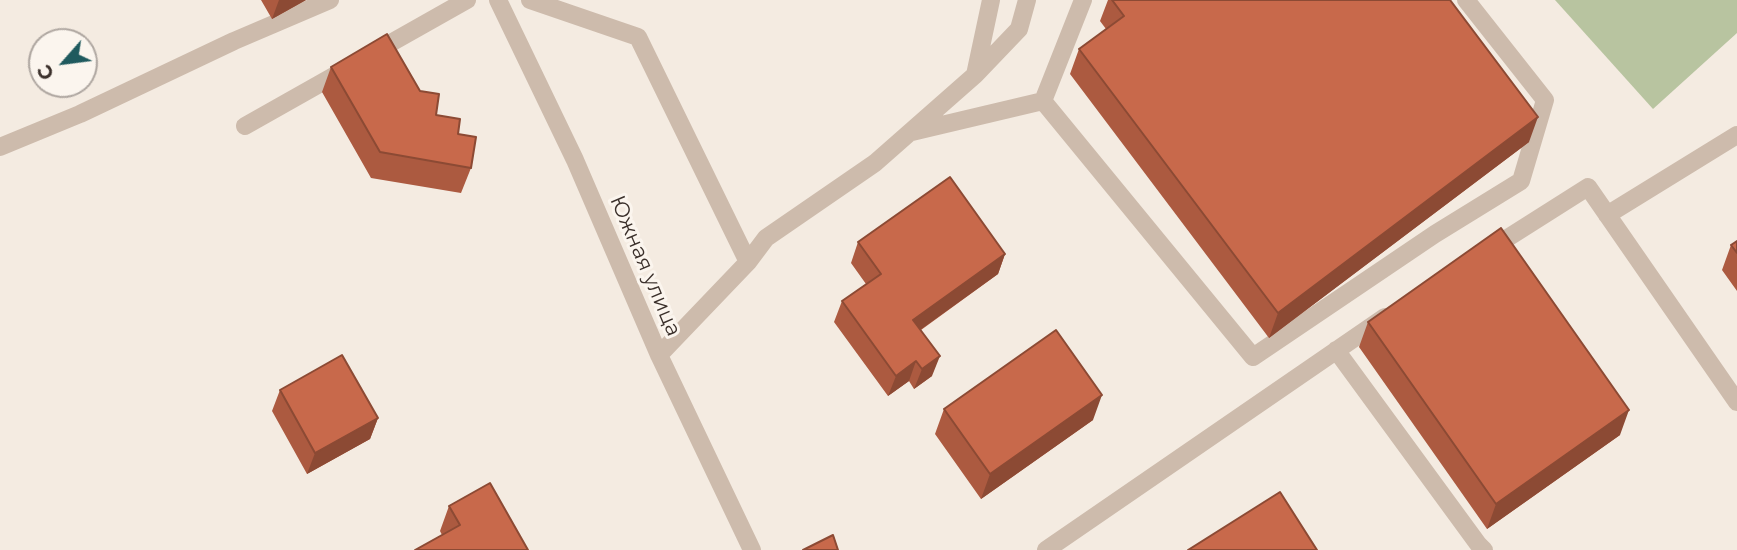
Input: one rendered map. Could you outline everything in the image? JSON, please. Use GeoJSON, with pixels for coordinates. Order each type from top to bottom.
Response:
{"type":"FeatureCollection","features":[{"type":"Feature","properties":{"kind":"street"},"geometry":{"type":"LineString","coordinates":[[0,147],[80,114],[234,41],[330,0]]}},
{"type":"Feature","properties":{"kind":"street"},"geometry":{"type":"LineString","coordinates":[[246,126],[467,0]]}},
{"type":"Feature","properties":{"kind":"street","name":"Южная улица"},"geometry":{"type":"LineString","coordinates":[[498,0],[575,160],[659,355],[752,550]]}},
{"type":"Feature","properties":{"kind":"street"},"geometry":{"type":"LineString","coordinates":[[975,75],[991,0]]}},
{"type":"Feature","properties":{"kind":"street"},"geometry":{"type":"LineString","coordinates":[[659,355],[748,262],[766,238],[875,163],[975,75],[1019,29],[1027,0]]}},
{"type":"Feature","properties":{"kind":"street"},"geometry":{"type":"LineString","coordinates":[[1043,101],[1083,0]]}},
{"type":"Feature","properties":{"kind":"street"},"geometry":{"type":"LineString","coordinates":[[1043,101],[1253,358],[1435,234],[1521,181],[1545,100],[1466,0]]}},
{"type":"Feature","properties":{"kind":"street"},"geometry":{"type":"LineString","coordinates":[[538,1],[638,37],[748,262]]}},
{"type":"Feature","properties":{"kind":"street"},"geometry":{"type":"LineString","coordinates":[[908,133],[1043,101]]}},
{"type":"Feature","properties":{"kind":"street"},"geometry":{"type":"LineString","coordinates":[[1607,215],[1737,135]]}},
{"type":"Feature","properties":{"kind":"street"},"geometry":{"type":"LineString","coordinates":[[1472,261],[1588,187],[1737,402]]}},
{"type":"Feature","properties":{"kind":"street"},"geometry":{"type":"LineString","coordinates":[[1046,550],[1402,305]]}},
{"type":"Feature","properties":{"kind":"street"},"geometry":{"type":"LineString","coordinates":[[1336,350],[1485,550]]}},
{"type":"Feature","properties":{"kind":"green space"},"geometry":{"type":"Polygon","coordinates":[[[1555,0],[1737,0],[1737,33],[1653,109],[1555,0]]]}},
{"type":"Feature","properties":{"kind":"building"},"geometry":{"type":"Polygon","coordinates":[[[1112,0],[1450,0],[1538,117],[1278,313],[1079,49],[1124,16],[1112,0]]]}},
{"type":"Feature","properties":{"kind":"building"},"geometry":{"type":"Polygon","coordinates":[[[387,34],[420,91],[439,94],[436,115],[460,119],[458,134],[476,137],[471,168],[380,152],[331,67],[387,34]]]}},
{"type":"Feature","properties":{"kind":"building"},"geometry":{"type":"Polygon","coordinates":[[[950,177],[1005,254],[913,320],[940,356],[922,369],[916,361],[896,376],[842,301],[881,274],[858,242],[950,177]]]}},
{"type":"Feature","properties":{"kind":"building"},"geometry":{"type":"Polygon","coordinates":[[[1501,228],[1629,410],[1496,504],[1368,322],[1501,228]]]}},
{"type":"Feature","properties":{"kind":"building"},"geometry":{"type":"Polygon","coordinates":[[[1737,241],[1737,253],[1731,245],[1737,241]]]}},
{"type":"Feature","properties":{"kind":"building"},"geometry":{"type":"Polygon","coordinates":[[[1056,330],[1102,395],[990,474],[944,409],[1056,330]]]}},
{"type":"Feature","properties":{"kind":"building"},"geometry":{"type":"Polygon","coordinates":[[[342,355],[378,418],[315,453],[280,390],[342,355]]]}},
{"type":"Feature","properties":{"kind":"building"},"geometry":{"type":"Polygon","coordinates":[[[490,483],[528,550],[415,550],[460,525],[449,506],[490,483]]]}},
{"type":"Feature","properties":{"kind":"building"},"geometry":{"type":"Polygon","coordinates":[[[1280,492],[1317,550],[1188,550],[1280,492]]]}},
{"type":"Feature","properties":{"kind":"building"},"geometry":{"type":"Polygon","coordinates":[[[833,535],[838,550],[803,550],[833,535]]]}}]}
